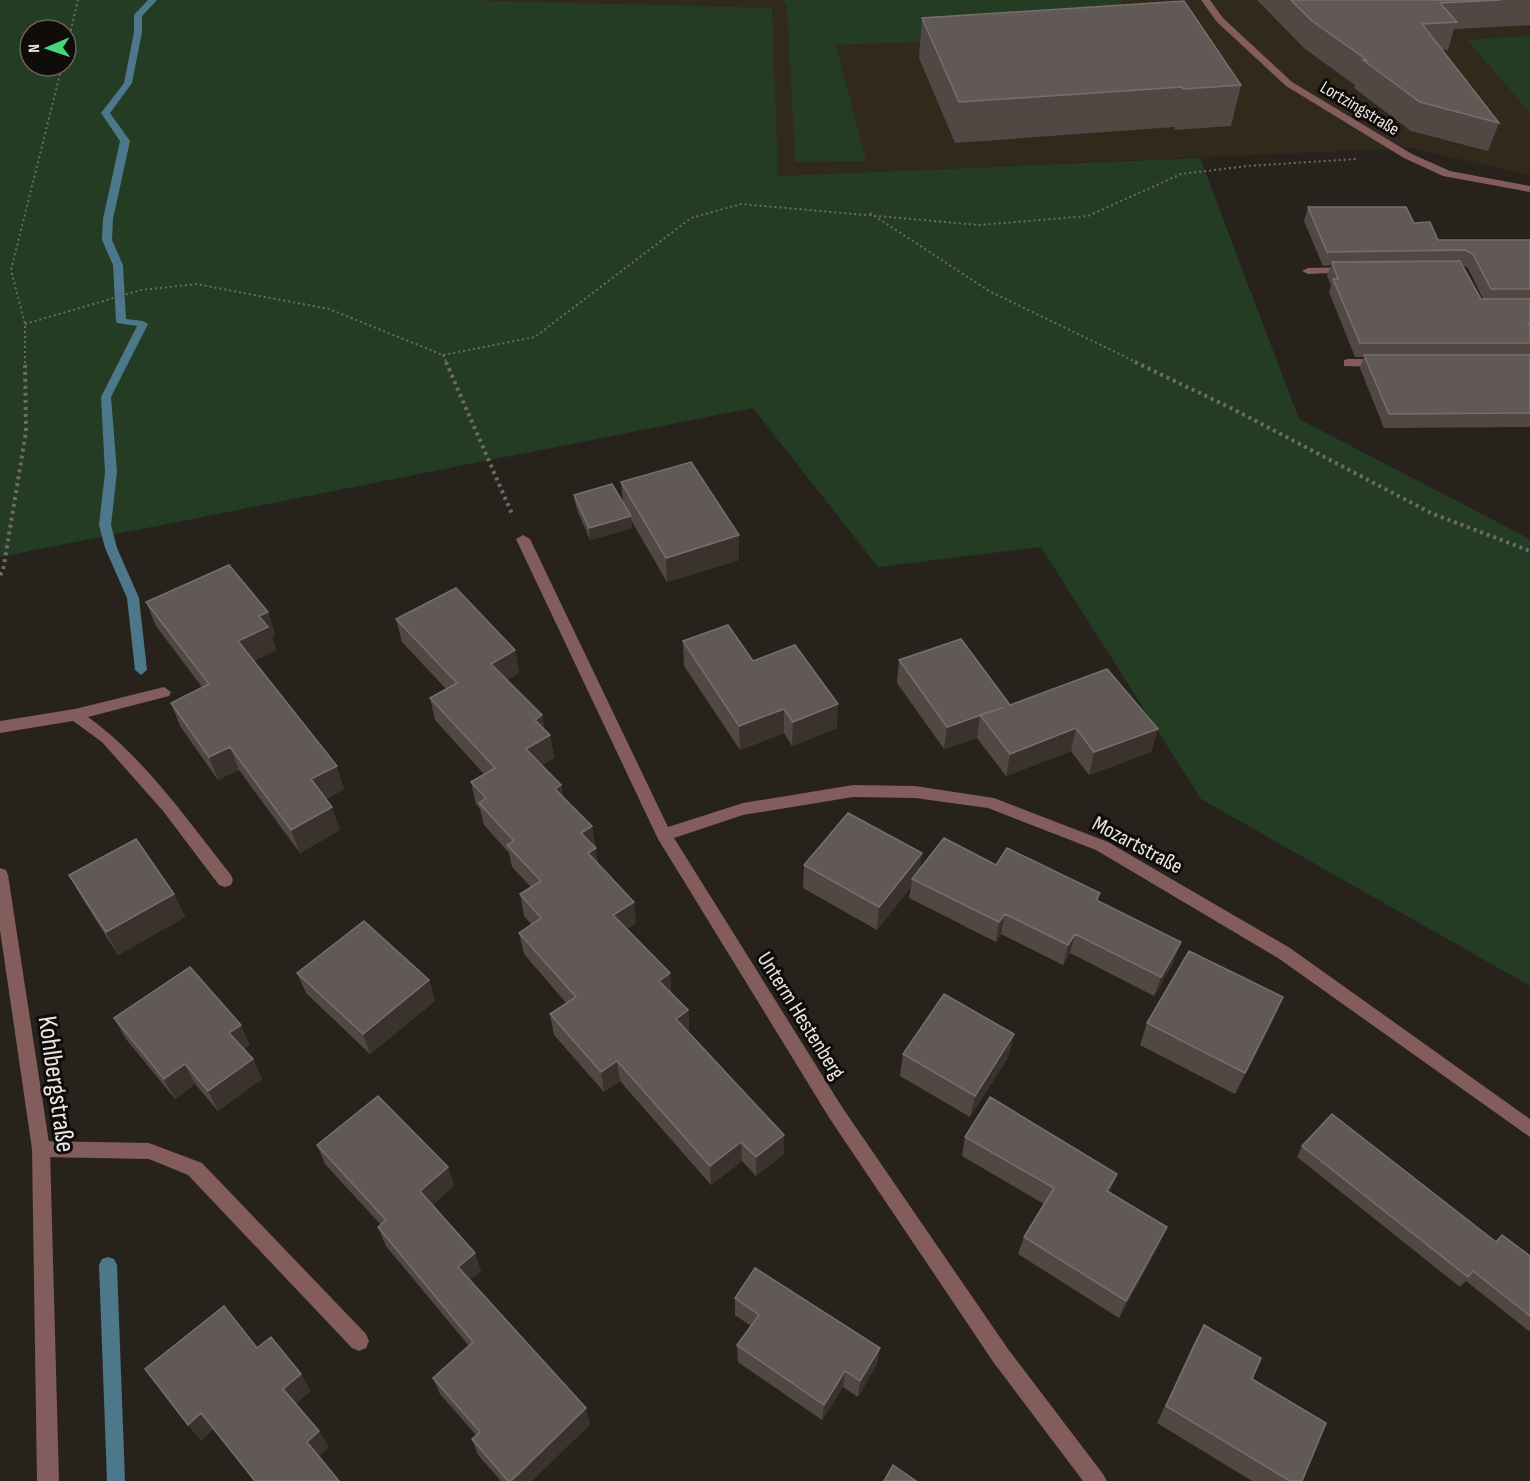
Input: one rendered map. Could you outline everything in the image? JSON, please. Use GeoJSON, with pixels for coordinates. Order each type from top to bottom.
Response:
{"type":"FeatureCollection","features":[{"type":"Feature","properties":{"kind":"street","name":"Lortzingstraße"},"geometry":{"type":"LineString","coordinates":[[1205,0],[1220,20],[1289,84],[1408,156],[1447,174],[1530,189]]}},
{"type":"Feature","properties":{"kind":"street"},"geometry":{"type":"LineString","coordinates":[[1308,271],[1366,270]]}},
{"type":"Feature","properties":{"kind":"street"},"geometry":{"type":"LineString","coordinates":[[1348,363],[1393,363]]}},
{"type":"Feature","properties":{"kind":"street","name":"Unterm Hestenberg"},"geometry":{"type":"LineString","coordinates":[[523,539],[664,835],[836,1113],[1001,1356],[1096,1481]]}},
{"type":"Feature","properties":{"kind":"street"},"geometry":{"type":"LineString","coordinates":[[0,728],[75,716],[164,692]]}},
{"type":"Feature","properties":{"kind":"street"},"geometry":{"type":"LineString","coordinates":[[75,716],[107,738],[168,807],[225,880]]}},
{"type":"Feature","properties":{"kind":"street","name":"Mozartstraße"},"geometry":{"type":"LineString","coordinates":[[664,835],[743,809],[853,790],[915,792],[989,802],[1102,846],[1284,953],[1530,1129]]}},
{"type":"Feature","properties":{"kind":"street","name":"Kohlbergstraße"},"geometry":{"type":"LineString","coordinates":[[0,875],[41,1149],[48,1481]]}},
{"type":"Feature","properties":{"kind":"street"},"geometry":{"type":"LineString","coordinates":[[41,1149],[149,1151],[195,1169],[359,1341]]}},
{"type":"Feature","properties":{"kind":"path"},"geometry":{"type":"LineString","coordinates":[[74,18],[78,0]]}},
{"type":"Feature","properties":{"kind":"path"},"geometry":{"type":"LineString","coordinates":[[0,575],[3,571],[26,432],[26,324],[11,270],[59,78]]}},
{"type":"Feature","properties":{"kind":"path"},"geometry":{"type":"LineString","coordinates":[[26,324],[141,290],[196,284],[329,309],[443,355],[535,337],[691,218],[741,204],[870,213],[979,225],[1088,216],[1181,174],[1248,166],[1408,156]]}},
{"type":"Feature","properties":{"kind":"path"},"geometry":{"type":"LineString","coordinates":[[870,213],[989,291],[1233,409],[1431,513],[1530,551]]}},
{"type":"Feature","properties":{"kind":"path"},"geometry":{"type":"LineString","coordinates":[[443,355],[523,539]]}},
{"type":"Feature","properties":{"kind":"shaded area"},"geometry":{"type":"Polygon","coordinates":[[[464,0],[1530,0],[1530,176],[1413,148],[778,176],[464,0]]]}},
{"type":"Feature","properties":{"kind":"green space"},"geometry":{"type":"Polygon","coordinates":[[[0,0],[464,0],[772,8],[778,176],[1200,158],[1299,419],[1530,539],[1530,986],[1201,799],[1041,547],[878,567],[753,408],[0,557],[0,0]]]}},
{"type":"Feature","properties":{"kind":"green space"},"geometry":{"type":"Polygon","coordinates":[[[783,0],[1121,0],[1134,33],[836,45],[866,161],[795,162],[787,7],[783,0]]]}},
{"type":"Feature","properties":{"kind":"green space"},"geometry":{"type":"Polygon","coordinates":[[[1530,36],[1530,113],[1467,40],[1530,36]]]}},
{"type":"Feature","properties":{"kind":"building"},"geometry":{"type":"Polygon","coordinates":[[[1291,0],[1501,0],[1440,3],[1457,22],[1422,24],[1499,123],[1420,102],[1363,60],[1367,60],[1312,21],[1291,0]]]}},
{"type":"Feature","properties":{"kind":"building"},"geometry":{"type":"Polygon","coordinates":[[[1184,1],[1241,85],[959,102],[922,18],[1184,1]]]}},
{"type":"Feature","properties":{"kind":"building"},"geometry":{"type":"Polygon","coordinates":[[[1308,207],[1406,207],[1414,223],[1430,222],[1438,240],[1530,240],[1530,289],[1491,289],[1473,254],[1465,250],[1327,252],[1308,207]]]}},
{"type":"Feature","properties":{"kind":"building"},"geometry":{"type":"Polygon","coordinates":[[[1460,261],[1481,299],[1530,299],[1530,323],[1528,323],[1530,343],[1360,343],[1333,279],[1338,279],[1332,262],[1460,261]]]}},
{"type":"Feature","properties":{"kind":"building"},"geometry":{"type":"Polygon","coordinates":[[[1364,355],[1530,355],[1530,413],[1389,414],[1364,355]]]}},
{"type":"Feature","properties":{"kind":"building"},"geometry":{"type":"Polygon","coordinates":[[[691,462],[739,535],[666,558],[621,482],[691,462]]]}},
{"type":"Feature","properties":{"kind":"building"},"geometry":{"type":"Polygon","coordinates":[[[612,484],[631,516],[589,528],[574,495],[612,484]]]}},
{"type":"Feature","properties":{"kind":"building"},"geometry":{"type":"Polygon","coordinates":[[[229,565],[268,612],[259,616],[268,627],[238,641],[337,766],[311,779],[332,807],[291,830],[230,747],[209,757],[171,703],[209,684],[146,602],[229,565]]]}},
{"type":"Feature","properties":{"kind":"building"},"geometry":{"type":"Polygon","coordinates":[[[456,588],[515,650],[491,664],[542,715],[535,720],[550,735],[526,749],[561,785],[555,789],[592,826],[581,833],[596,848],[588,853],[634,902],[613,915],[670,973],[659,981],[688,1010],[676,1019],[784,1135],[756,1157],[741,1142],[710,1166],[617,1061],[601,1072],[550,1014],[576,997],[519,933],[541,918],[520,894],[541,881],[507,845],[514,841],[479,803],[486,798],[471,782],[495,768],[430,698],[457,683],[396,619],[456,588]]]}},
{"type":"Feature","properties":{"kind":"building"},"geometry":{"type":"Polygon","coordinates":[[[728,625],[753,661],[795,645],[838,704],[793,722],[784,709],[739,726],[683,641],[728,625]]]}},
{"type":"Feature","properties":{"kind":"building"},"geometry":{"type":"Polygon","coordinates":[[[961,639],[1010,705],[1107,669],[1158,729],[1094,752],[1076,728],[1010,754],[980,715],[947,727],[899,660],[961,639]]]}},
{"type":"Feature","properties":{"kind":"building"},"geometry":{"type":"Polygon","coordinates":[[[848,813],[922,853],[879,907],[804,865],[848,813]]]}},
{"type":"Feature","properties":{"kind":"building"},"geometry":{"type":"Polygon","coordinates":[[[944,838],[996,865],[1007,848],[1100,893],[1096,900],[1181,942],[1161,977],[1075,934],[1068,945],[1005,914],[999,922],[912,879],[944,838]]]}},
{"type":"Feature","properties":{"kind":"building"},"geometry":{"type":"Polygon","coordinates":[[[136,839],[174,894],[106,932],[69,875],[136,839]]]}},
{"type":"Feature","properties":{"kind":"building"},"geometry":{"type":"Polygon","coordinates":[[[364,921],[429,980],[363,1034],[297,973],[364,921]]]}},
{"type":"Feature","properties":{"kind":"building"},"geometry":{"type":"Polygon","coordinates":[[[1189,951],[1283,997],[1245,1073],[1147,1023],[1189,951]]]}},
{"type":"Feature","properties":{"kind":"building"},"geometry":{"type":"Polygon","coordinates":[[[190,967],[241,1025],[229,1033],[253,1059],[208,1091],[185,1064],[164,1079],[114,1018],[190,967]]]}},
{"type":"Feature","properties":{"kind":"building"},"geometry":{"type":"Polygon","coordinates":[[[944,994],[1014,1034],[975,1096],[903,1054],[944,994]]]}},
{"type":"Feature","properties":{"kind":"building"},"geometry":{"type":"Polygon","coordinates":[[[378,1096],[448,1167],[420,1191],[475,1253],[458,1267],[586,1408],[511,1481],[508,1481],[472,1439],[480,1432],[433,1378],[473,1342],[378,1227],[386,1220],[317,1145],[378,1096]]]}},
{"type":"Feature","properties":{"kind":"building"},"geometry":{"type":"Polygon","coordinates":[[[990,1097],[1117,1174],[1107,1191],[1167,1227],[1126,1301],[1024,1237],[1054,1188],[965,1137],[990,1097]]]}},
{"type":"Feature","properties":{"kind":"building"},"geometry":{"type":"Polygon","coordinates":[[[1332,1114],[1496,1242],[1502,1235],[1530,1256],[1530,1316],[1473,1271],[1468,1277],[1302,1146],[1332,1114]]]}},
{"type":"Feature","properties":{"kind":"building"},"geometry":{"type":"Polygon","coordinates":[[[755,1268],[880,1348],[860,1381],[845,1371],[824,1405],[737,1345],[759,1315],[735,1298],[755,1268]]]}},
{"type":"Feature","properties":{"kind":"building"},"geometry":{"type":"Polygon","coordinates":[[[224,1306],[257,1348],[271,1337],[301,1374],[283,1389],[319,1431],[307,1442],[339,1481],[255,1481],[201,1413],[188,1425],[145,1369],[224,1306]]]}},
{"type":"Feature","properties":{"kind":"building"},"geometry":{"type":"Polygon","coordinates":[[[1204,1325],[1261,1358],[1252,1379],[1326,1423],[1302,1481],[1290,1481],[1166,1406],[1204,1325]]]}},
{"type":"Feature","properties":{"kind":"building"},"geometry":{"type":"Polygon","coordinates":[[[893,1465],[916,1481],[884,1481],[893,1465]]]}},
{"type":"Feature","properties":{"kind":"waterway"},"geometry":{"type":"LineString","coordinates":[[141,670],[133,598],[111,548],[105,525],[111,472],[106,397],[143,324],[121,321],[118,265],[107,240],[108,219],[125,141],[105,113],[128,83],[138,32],[138,15],[153,0]]}},
{"type":"Feature","properties":{"kind":"waterway"},"geometry":{"type":"LineString","coordinates":[[108,1265],[116,1481]]}}]}
